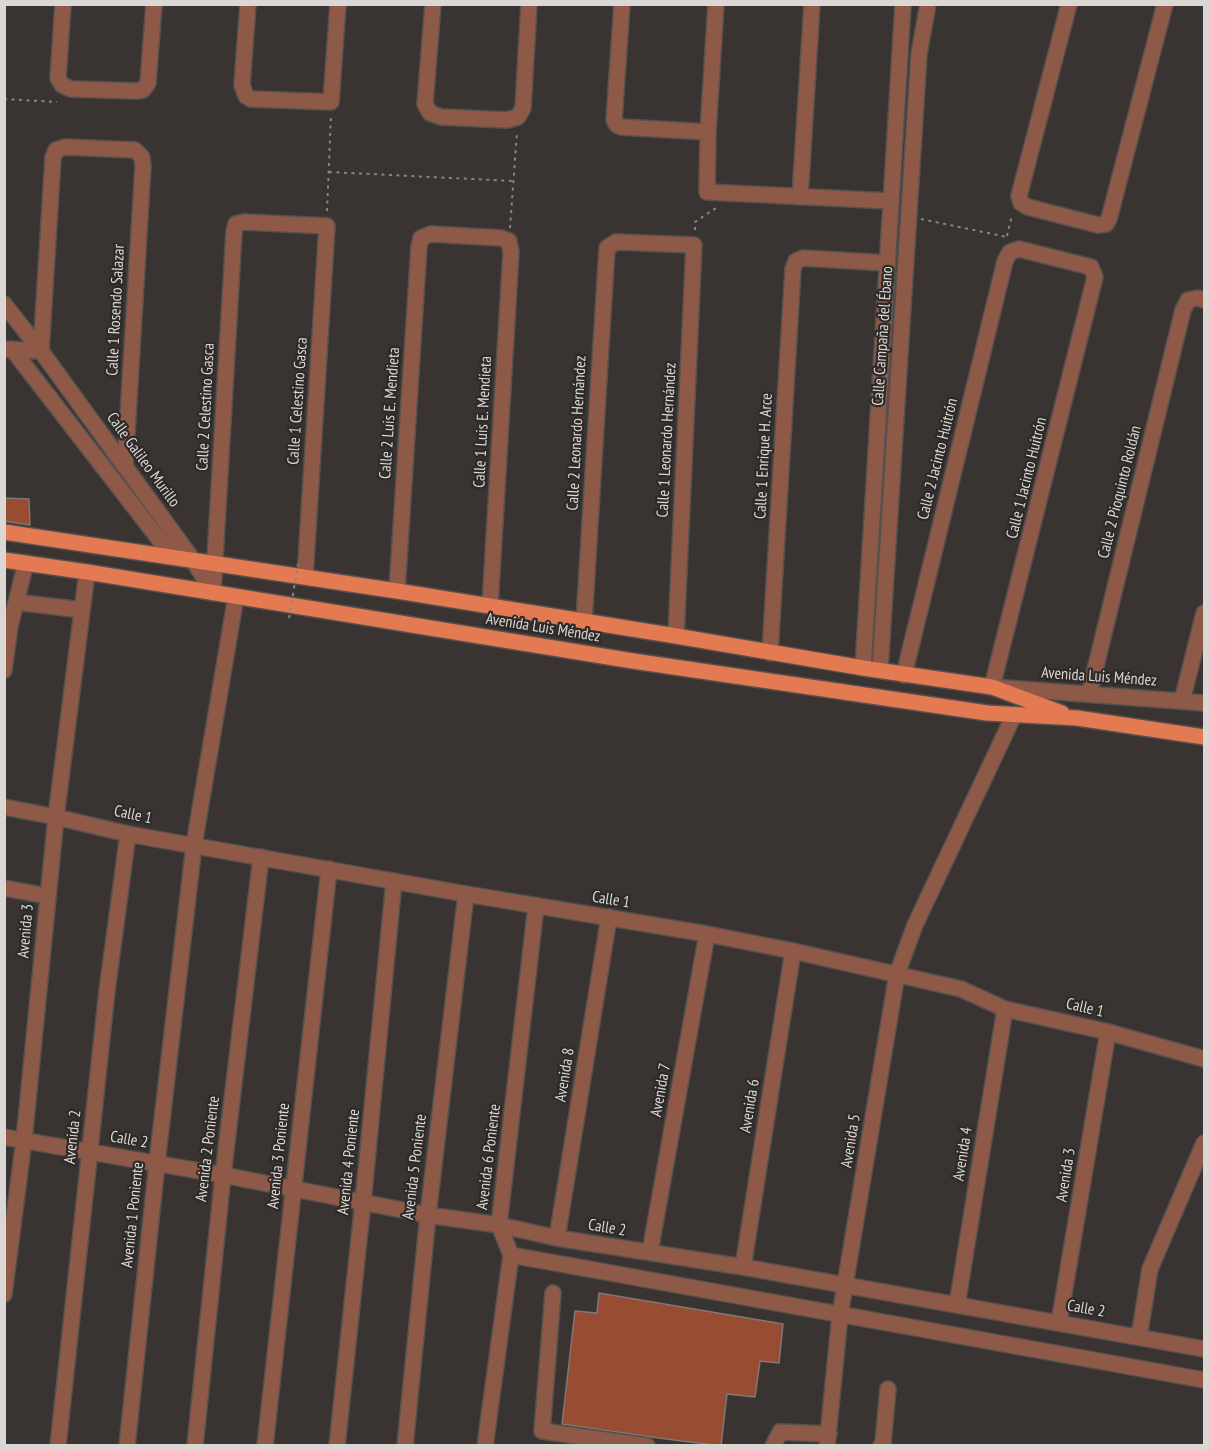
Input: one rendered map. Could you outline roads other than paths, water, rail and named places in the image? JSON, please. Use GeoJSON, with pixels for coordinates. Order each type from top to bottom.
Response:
{"type":"FeatureCollection","features":[{"type":"Feature","properties":{"kind":"main road","name":"Avenida Luis Méndez"},"geometry":{"type":"LineString","coordinates":[[4,532],[214,563],[301,571],[397,591],[904,675],[992,687],[1077,718]]}},
{"type":"Feature","properties":{"kind":"main road","name":"Avenida Luis Méndez"},"geometry":{"type":"LineString","coordinates":[[4,560],[633,662],[975,712],[1077,718],[1204,737]]}},
{"type":"Feature","properties":{"kind":"street"},"geometry":{"type":"LineString","coordinates":[[63,4],[58,78],[62,85],[71,89],[137,91],[143,90],[148,83],[154,4]]}},
{"type":"Feature","properties":{"kind":"street"},"geometry":{"type":"LineString","coordinates":[[248,4],[242,85],[246,96],[251,99],[331,102],[338,4]]}},
{"type":"Feature","properties":{"kind":"street"},"geometry":{"type":"LineString","coordinates":[[432,4],[425,104],[430,113],[441,117],[507,120],[518,117],[523,108],[529,4]]}},
{"type":"Feature","properties":{"kind":"street"},"geometry":{"type":"LineString","coordinates":[[622,4],[614,120],[617,125],[708,132]]}},
{"type":"Feature","properties":{"kind":"street"},"geometry":{"type":"LineString","coordinates":[[716,4],[708,132],[714,192],[891,201]]}},
{"type":"Feature","properties":{"kind":"street"},"geometry":{"type":"LineString","coordinates":[[800,197],[812,4]]}},
{"type":"Feature","properties":{"kind":"street","name":"Calle Campaña del Ébano"},"geometry":{"type":"LineString","coordinates":[[863,668],[903,4]]}},
{"type":"Feature","properties":{"kind":"street","name":"Calle Campaña del Ébano"},"geometry":{"type":"LineString","coordinates":[[880,670],[919,54],[928,4]]}},
{"type":"Feature","properties":{"kind":"street"},"geometry":{"type":"LineString","coordinates":[[1070,4],[1019,196],[1020,203],[1028,207],[1098,225],[1106,224],[1109,219],[1165,4]]}},
{"type":"Feature","properties":{"kind":"street","name":"Calle 1 Rosendo Salazar"},"geometry":{"type":"LineString","coordinates":[[41,351],[53,158],[56,150],[65,147],[135,150],[142,157],[143,166],[125,466]]}},
{"type":"Feature","properties":{"kind":"street","name":"Calle 1 Celestino Gasca"},"geometry":{"type":"LineString","coordinates":[[236,224],[244,222],[327,226],[301,571]]}},
{"type":"Feature","properties":{"kind":"street","name":"Calle 2 Celestino Gasca"},"geometry":{"type":"LineString","coordinates":[[213,593],[236,224]]}},
{"type":"Feature","properties":{"kind":"street","name":"Calle 1 Luis E. Mendieta"},"geometry":{"type":"LineString","coordinates":[[421,237],[431,234],[501,238],[509,241],[511,252],[490,606]]}},
{"type":"Feature","properties":{"kind":"street","name":"Calle 2 Luis E. Mendieta"},"geometry":{"type":"LineString","coordinates":[[397,591],[421,237]]}},
{"type":"Feature","properties":{"kind":"street","name":"Calle 1 Leonardo Hernández"},"geometry":{"type":"LineString","coordinates":[[607,248],[616,242],[694,245],[676,636]]}},
{"type":"Feature","properties":{"kind":"street","name":"Calle 1 Jacinto Huitrón"},"geometry":{"type":"LineString","coordinates":[[992,687],[1095,277],[1091,267],[1008,245]]}},
{"type":"Feature","properties":{"kind":"street","name":"Calle 2 Jacinto Huitrón"},"geometry":{"type":"LineString","coordinates":[[904,675],[1008,245]]}},
{"type":"Feature","properties":{"kind":"street","name":"Calle 2 Leonardo Hernández"},"geometry":{"type":"LineString","coordinates":[[584,621],[607,248]]}},
{"type":"Feature","properties":{"kind":"street","name":"Calle 1 Enrique H. Arce"},"geometry":{"type":"LineString","coordinates":[[770,652],[793,269],[796,261],[803,258],[887,263]]}},
{"type":"Feature","properties":{"kind":"street","name":"Calle 2 Pioquinto Roldán"},"geometry":{"type":"LineString","coordinates":[[1089,694],[1183,310],[1188,300],[1198,298],[1204,300]]}},
{"type":"Feature","properties":{"kind":"street","name":"Calle Galileo Murillo"},"geometry":{"type":"LineString","coordinates":[[4,304],[41,351],[193,560],[213,593]]}},
{"type":"Feature","properties":{"kind":"street"},"geometry":{"type":"LineString","coordinates":[[8,349],[41,351]]}},
{"type":"Feature","properties":{"kind":"street"},"geometry":{"type":"LineString","coordinates":[[8,349],[172,556]]}},
{"type":"Feature","properties":{"kind":"street"},"geometry":{"type":"LineString","coordinates":[[4,670],[10,626],[26,563]]}},
{"type":"Feature","properties":{"kind":"street","name":"Avenida 3"},"geometry":{"type":"LineString","coordinates":[[4,1294],[24,1140],[56,816],[87,572]]}},
{"type":"Feature","properties":{"kind":"street","name":"Avenida 1 Poniente"},"geometry":{"type":"LineString","coordinates":[[127,1446],[194,845],[236,596]]}},
{"type":"Feature","properties":{"kind":"street"},"geometry":{"type":"LineString","coordinates":[[16,602],[82,610]]}},
{"type":"Feature","properties":{"kind":"street"},"geometry":{"type":"LineString","coordinates":[[1182,701],[1204,613]]}},
{"type":"Feature","properties":{"kind":"street","name":"Avenida Luis Méndez"},"geometry":{"type":"LineString","coordinates":[[992,687],[1204,703]]}},
{"type":"Feature","properties":{"kind":"street","name":"Avenida 5"},"geometry":{"type":"LineString","coordinates":[[828,1440],[840,1315],[897,974],[915,925],[1014,715]]}},
{"type":"Feature","properties":{"kind":"street","name":"Calle 1"},"geometry":{"type":"LineString","coordinates":[[4,807],[56,816],[128,834],[793,951],[961,989],[1005,1009],[1108,1032],[1204,1059]]}},
{"type":"Feature","properties":{"kind":"street","name":"Avenida 2"},"geometry":{"type":"LineString","coordinates":[[58,1446],[106,991],[128,834]]}},
{"type":"Feature","properties":{"kind":"street","name":"Avenida 2 Poniente"},"geometry":{"type":"LineString","coordinates":[[195,1446],[223,1175],[261,857]]}},
{"type":"Feature","properties":{"kind":"street","name":"Avenida 3 Poniente"},"geometry":{"type":"LineString","coordinates":[[265,1446],[328,869]]}},
{"type":"Feature","properties":{"kind":"street","name":"Avenida 4 Poniente"},"geometry":{"type":"LineString","coordinates":[[337,1446],[394,881]]}},
{"type":"Feature","properties":{"kind":"street"},"geometry":{"type":"LineString","coordinates":[[4,888],[47,896]]}},
{"type":"Feature","properties":{"kind":"street","name":"Avenida 5 Poniente"},"geometry":{"type":"LineString","coordinates":[[405,1446],[428,1215],[466,894]]}},
{"type":"Feature","properties":{"kind":"street","name":"Avenida 6 Poniente"},"geometry":{"type":"LineString","coordinates":[[485,1446],[511,1255],[499,1225],[536,906]]}},
{"type":"Feature","properties":{"kind":"street","name":"Avenida 8"},"geometry":{"type":"LineString","coordinates":[[557,1238],[609,917]]}},
{"type":"Feature","properties":{"kind":"street","name":"Avenida 7"},"geometry":{"type":"LineString","coordinates":[[650,1252],[706,934]]}},
{"type":"Feature","properties":{"kind":"street","name":"Avenida 6"},"geometry":{"type":"LineString","coordinates":[[743,1267],[793,951]]}},
{"type":"Feature","properties":{"kind":"street","name":"Avenida 4"},"geometry":{"type":"LineString","coordinates":[[957,1305],[1005,1009]]}},
{"type":"Feature","properties":{"kind":"street","name":"Avenida 3"},"geometry":{"type":"LineString","coordinates":[[1059,1323],[1108,1032]]}},
{"type":"Feature","properties":{"kind":"street","name":"Calle 2"},"geometry":{"type":"LineString","coordinates":[[4,1137],[294,1188],[428,1215],[499,1225],[557,1238],[743,1267],[1204,1349]]}},
{"type":"Feature","properties":{"kind":"street"},"geometry":{"type":"LineString","coordinates":[[1139,1337],[1150,1269],[1204,1143]]}},
{"type":"Feature","properties":{"kind":"street"},"geometry":{"type":"LineString","coordinates":[[511,1255],[1204,1380]]}},
{"type":"Feature","properties":{"kind":"street"},"geometry":{"type":"LineString","coordinates":[[553,1293],[542,1431],[647,1446]]}},
{"type":"Feature","properties":{"kind":"street"},"geometry":{"type":"LineString","coordinates":[[881,1446],[888,1389]]}},
{"type":"Feature","properties":{"kind":"street"},"geometry":{"type":"LineString","coordinates":[[773,1446],[780,1432],[828,1440]]}}]}
